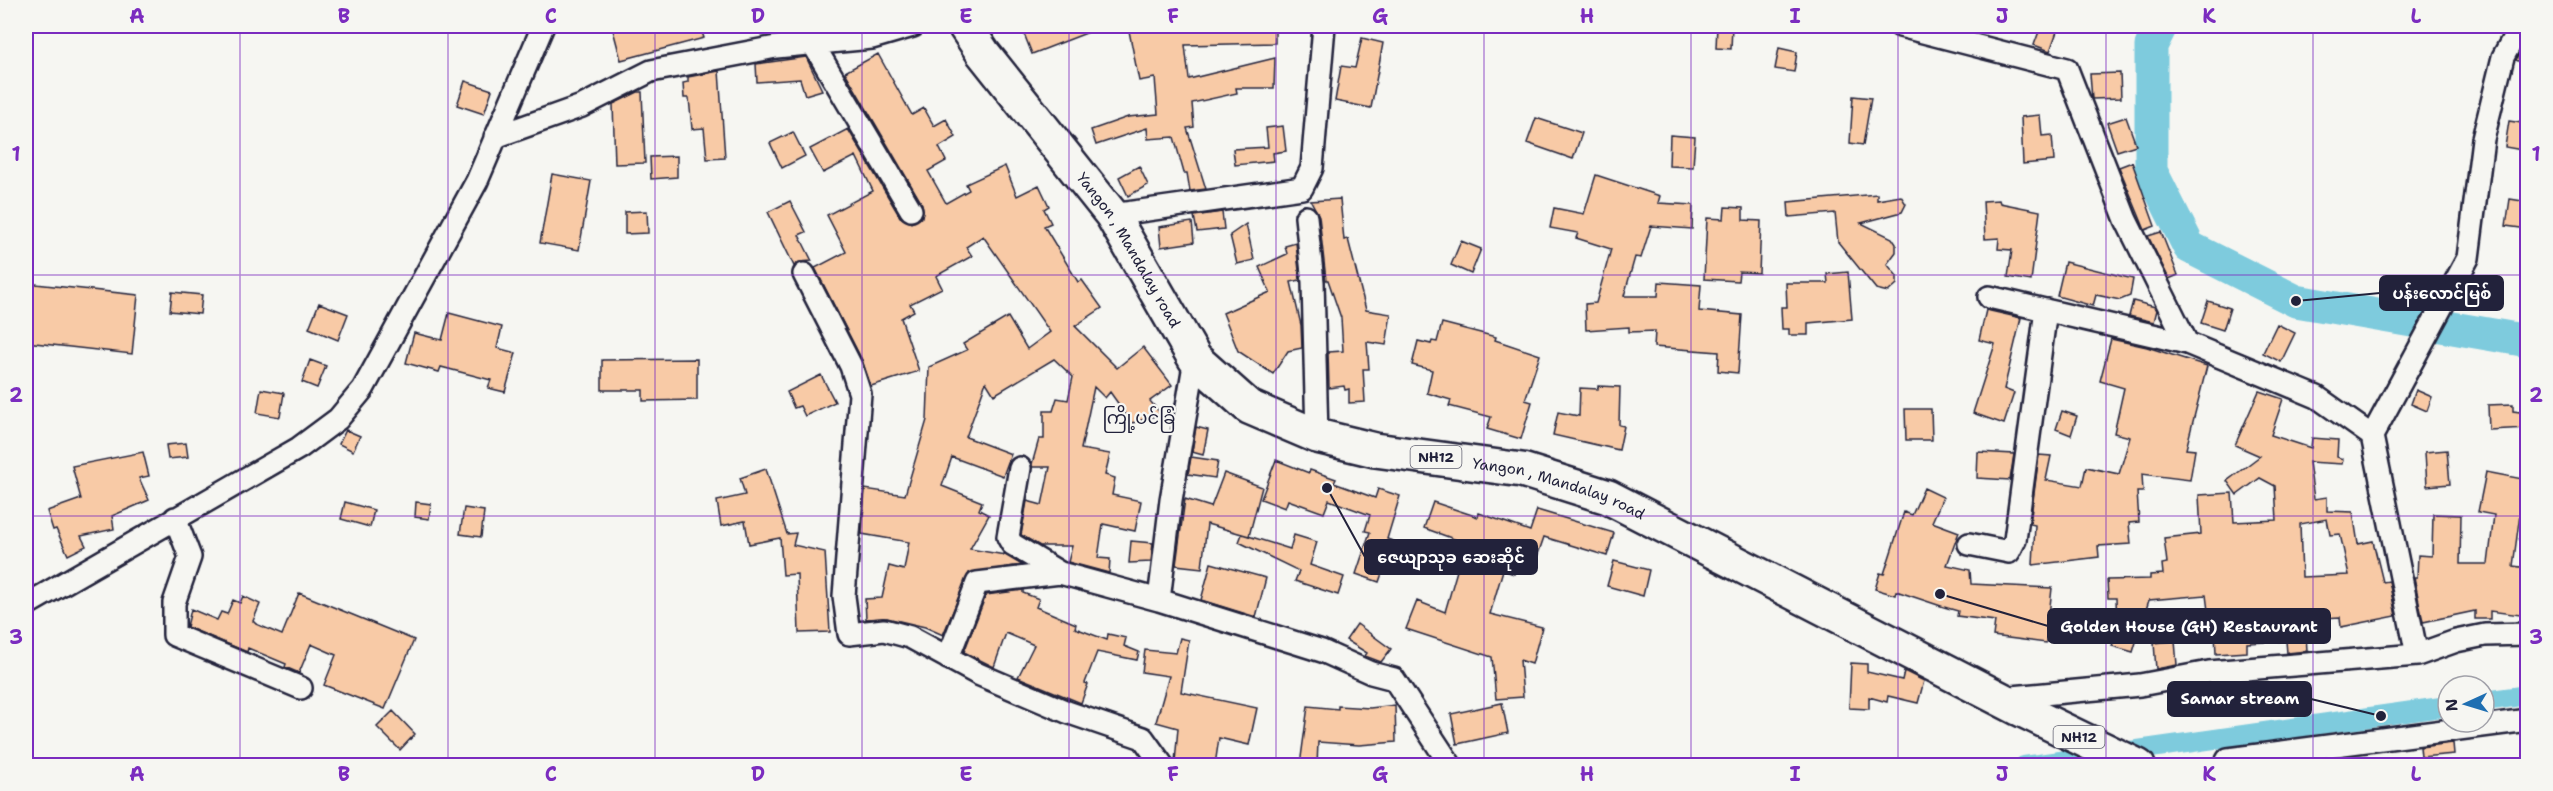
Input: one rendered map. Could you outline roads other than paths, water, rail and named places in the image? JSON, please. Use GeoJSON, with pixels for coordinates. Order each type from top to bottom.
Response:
{"type":"FeatureCollection","features":[{"type":"Feature","properties":{"kind":"highway","name":"NH12"},"geometry":{"type":"LineString","coordinates":[[965,26],[978,39]]}},
{"type":"Feature","properties":{"kind":"highway","name":"Yangon , Mandalay road"},"geometry":{"type":"LineString","coordinates":[[978,39],[1112,215],[1195,359],[1249,406],[1317,436],[1375,450],[1522,470],[1608,497],[2010,704]]}},
{"type":"Feature","properties":{"kind":"highway","name":"NH12"},"geometry":{"type":"LineString","coordinates":[[2010,704],[2138,765]]}},
{"type":"Feature","properties":{"kind":"street"},"geometry":{"type":"LineString","coordinates":[[26,605],[299,448],[338,419],[363,389],[477,181],[543,26]]}},
{"type":"Feature","properties":{"kind":"street"},"geometry":{"type":"LineString","coordinates":[[495,137],[582,106],[651,71],[776,47],[872,38],[913,26]]}},
{"type":"Feature","properties":{"kind":"street"},"geometry":{"type":"LineString","coordinates":[[1112,215],[1302,188],[1312,168],[1324,26]]}},
{"type":"Feature","properties":{"kind":"street"},"geometry":{"type":"LineString","coordinates":[[1900,26],[2067,69],[2126,220],[2187,343]]}},
{"type":"Feature","properties":{"kind":"street"},"geometry":{"type":"LineString","coordinates":[[2417,655],[2372,436],[2468,258],[2483,139],[2503,57],[2520,26]]}},
{"type":"Feature","properties":{"kind":"street"},"geometry":{"type":"LineString","coordinates":[[813,44],[911,210]]}},
{"type":"Feature","properties":{"kind":"street"},"geometry":{"type":"LineString","coordinates":[[1306,217],[1313,282],[1317,436]]}},
{"type":"Feature","properties":{"kind":"street"},"geometry":{"type":"LineString","coordinates":[[804,274],[851,366],[860,394],[844,596],[849,634],[884,630],[910,638],[948,658],[1067,712],[1143,738],[1163,765]]}},
{"type":"Feature","properties":{"kind":"street"},"geometry":{"type":"LineString","coordinates":[[1989,297],[2187,343],[2317,397],[2372,436]]}},
{"type":"Feature","properties":{"kind":"street"},"geometry":{"type":"LineString","coordinates":[[1969,544],[2009,552],[2015,540],[2046,310]]}},
{"type":"Feature","properties":{"kind":"street"},"geometry":{"type":"LineString","coordinates":[[1159,600],[1171,500],[1195,359]]}},
{"type":"Feature","properties":{"kind":"street"},"geometry":{"type":"LineString","coordinates":[[1020,468],[1008,537],[1012,544],[1060,573],[1159,600],[1322,651],[1371,673],[1394,679],[1451,765]]}},
{"type":"Feature","properties":{"kind":"street"},"geometry":{"type":"LineString","coordinates":[[175,518],[190,557],[174,603],[174,635],[301,688]]}},
{"type":"Feature","properties":{"kind":"street"},"geometry":{"type":"LineString","coordinates":[[948,658],[977,583],[1060,573]]}},
{"type":"Feature","properties":{"kind":"street"},"geometry":{"type":"LineString","coordinates":[[2010,704],[2140,685],[2209,672],[2417,655],[2456,641],[2485,634],[2528,634]]}},
{"type":"Feature","properties":{"kind":"street"},"geometry":{"type":"LineString","coordinates":[[2224,765],[2228,759],[2528,720]]}},
{"type":"Feature","properties":{"kind":"waterway"},"geometry":{"type":"LineString","coordinates":[[2161,26],[2151,46],[2151,171],[2189,247],[2296,301],[2528,341]]}},
{"type":"Feature","properties":{"kind":"waterway"},"geometry":{"type":"LineString","coordinates":[[2496,699],[2528,695]]}},
{"type":"Feature","properties":{"kind":"waterway"},"geometry":{"type":"LineString","coordinates":[[2024,766],[2436,708]]}},
{"type":"Feature","properties":{"kind":"place","name":"ပန်းလောင်မြစ်"},"geometry":{"type":"Point","coordinates":[2296,301]}},
{"type":"Feature","properties":{"kind":"place","name":"ဇေယျာသုခ ဆေးဆိုင်"},"geometry":{"type":"Point","coordinates":[1327,488]}},
{"type":"Feature","properties":{"kind":"place","name":"Golden House (GH) Restaurant"},"geometry":{"type":"Point","coordinates":[1940,594]}},
{"type":"Feature","properties":{"kind":"place","name":"Samar stream"},"geometry":{"type":"Point","coordinates":[2381,716]}},
{"type":"Feature","properties":{"kind":"district","name":"ကြို့ပင်ခြံ"},"geometry":{"type":"Point","coordinates":[1139,418]}}]}
